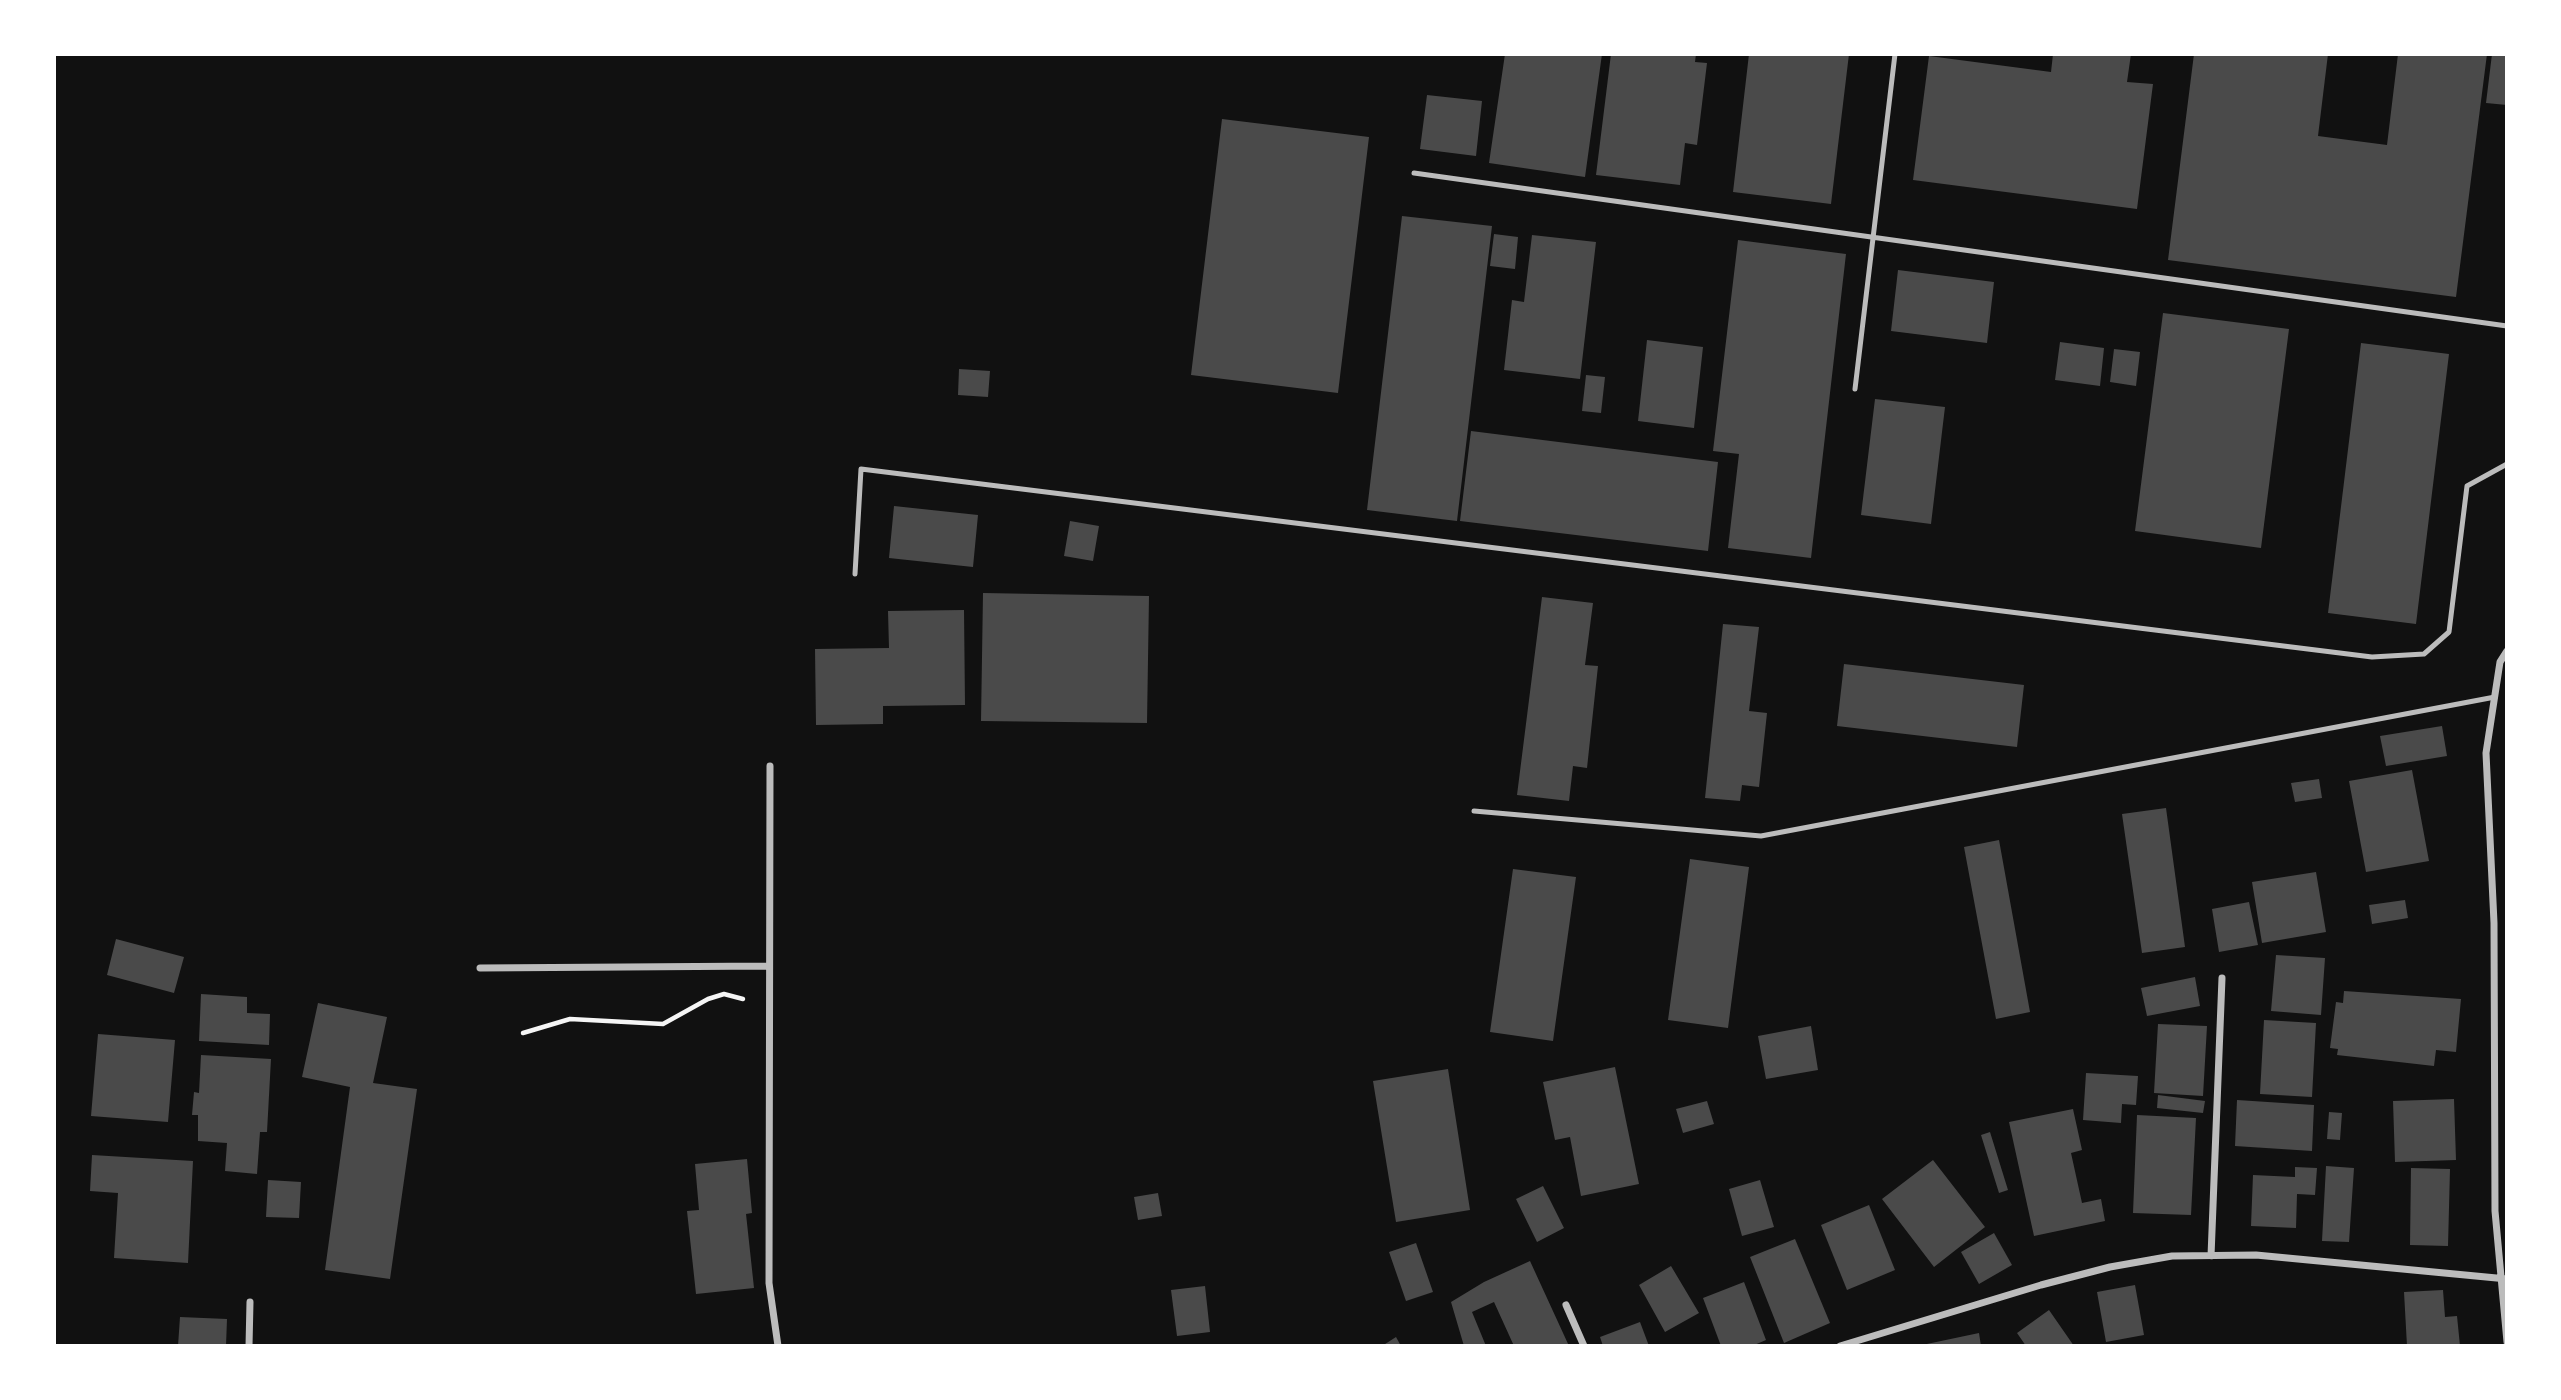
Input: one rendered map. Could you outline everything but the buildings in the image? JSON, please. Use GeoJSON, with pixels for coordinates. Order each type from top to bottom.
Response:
{"type":"FeatureCollection","features":[{"type":"Feature","properties":{"kind":"street"},"geometry":{"type":"LineString","coordinates":[[2507,651],[2500,662],[2486,753],[2494,923],[2495,1211],[2504,1279],[2507,1342]]}},
{"type":"Feature","properties":{"kind":"street"},"geometry":{"type":"LineString","coordinates":[[770,766],[769,1283],[778,1346]]}},
{"type":"Feature","properties":{"kind":"street"},"geometry":{"type":"LineString","coordinates":[[480,968],[768,966]]}},
{"type":"Feature","properties":{"kind":"street"},"geometry":{"type":"LineString","coordinates":[[2211,1256],[2222,978]]}},
{"type":"Feature","properties":{"kind":"street"},"geometry":{"type":"LineString","coordinates":[[1840,1346],[2041,1285],[2110,1267],[2172,1256],[2256,1255],[2504,1279]]}},
{"type":"Feature","properties":{"kind":"street"},"geometry":{"type":"LineString","coordinates":[[249,1346],[250,1302]]}},
{"type":"Feature","properties":{"kind":"street"},"geometry":{"type":"LineString","coordinates":[[1566,1305],[1584,1346]]}},
{"type":"Feature","properties":{"kind":"lane"},"geometry":{"type":"LineString","coordinates":[[1856,389],[1895,54]]}},
{"type":"Feature","properties":{"kind":"lane"},"geometry":{"type":"LineString","coordinates":[[1414,173],[2507,326]]}},
{"type":"Feature","properties":{"kind":"lane"},"geometry":{"type":"LineString","coordinates":[[855,574],[861,470],[2372,657],[2424,654],[2449,632],[2468,486],[2507,464]]}},
{"type":"Feature","properties":{"kind":"lane"},"geometry":{"type":"LineString","coordinates":[[1474,811],[1761,836],[2495,697]]}},
{"type":"Feature","properties":{"kind":"path"},"geometry":{"type":"LineString","coordinates":[[523,1033],[570,1019],[663,1024],[708,999],[724,995],[736,996],[768,1010]]}}]}
